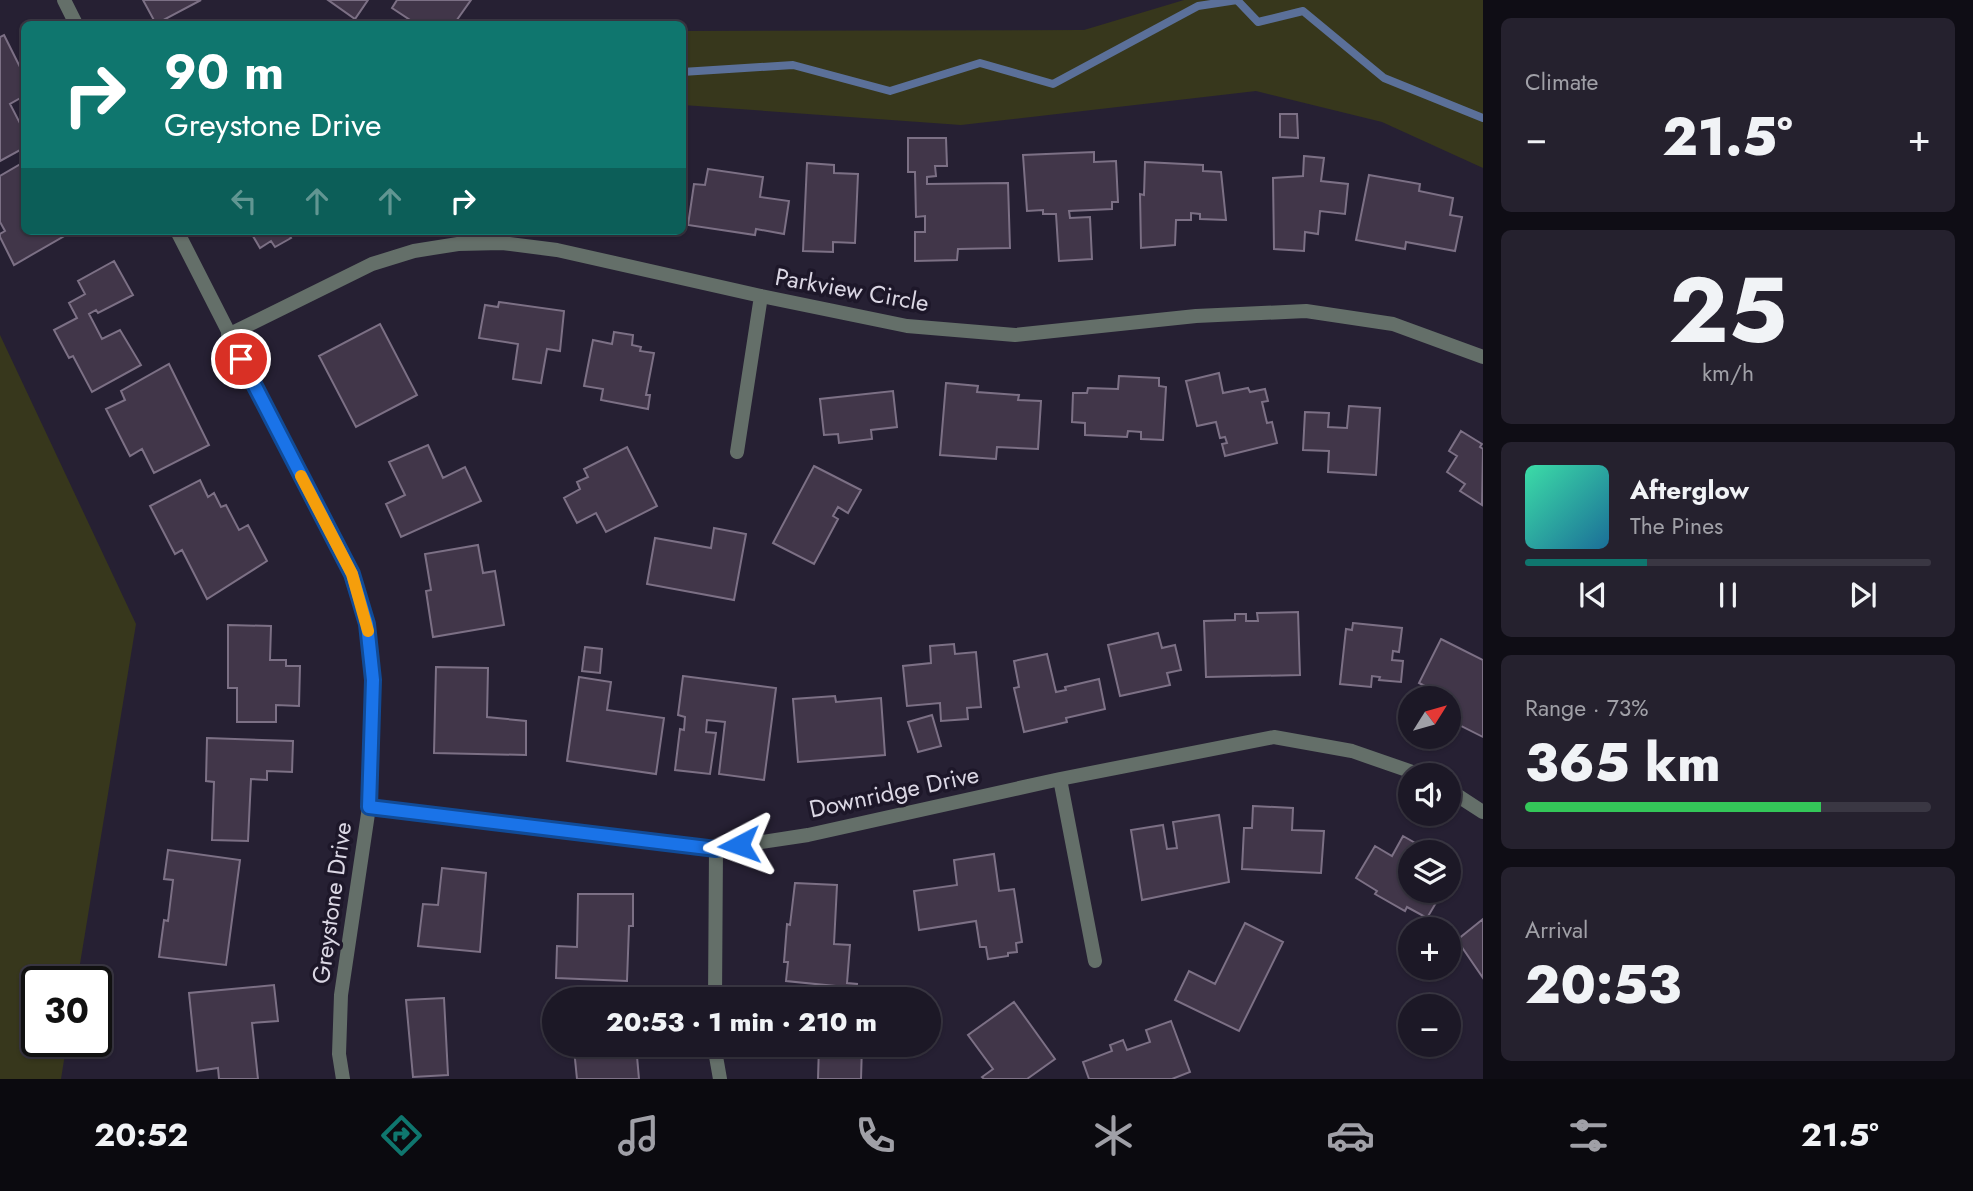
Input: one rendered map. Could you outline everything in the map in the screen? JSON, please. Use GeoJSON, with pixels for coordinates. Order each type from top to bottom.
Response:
{"type":"FeatureCollection","features":[{"type":"Feature","properties":{"kind":"street"},"geometry":{"type":"LineString","coordinates":[[64,0],[74,21]]}},
{"type":"Feature","properties":{"kind":"street","name":"Greystone Drive"},"geometry":{"type":"LineString","coordinates":[[179,235],[352,574],[367,624],[373,680],[369,807],[341,995],[339,1054],[343,1079]]}},
{"type":"Feature","properties":{"kind":"street","name":"Parkview Circle"},"geometry":{"type":"LineString","coordinates":[[228,335],[372,264],[414,251],[458,244],[502,243],[557,250],[907,326],[1015,335],[1196,316],[1306,311],[1393,324],[1483,357]]}},
{"type":"Feature","properties":{"kind":"street"},"geometry":{"type":"LineString","coordinates":[[737,452],[761,296]]}},
{"type":"Feature","properties":{"kind":"street","name":"Downridge Drive"},"geometry":{"type":"LineString","coordinates":[[369,807],[716,849],[808,835],[1060,779],[1274,737],[1352,751],[1398,767]]}},
{"type":"Feature","properties":{"kind":"street"},"geometry":{"type":"LineString","coordinates":[[1060,779],[1095,961]]}},
{"type":"Feature","properties":{"kind":"street"},"geometry":{"type":"LineString","coordinates":[[1461,798],[1483,812]]}},
{"type":"Feature","properties":{"kind":"street"},"geometry":{"type":"LineString","coordinates":[[715,987],[716,849]]}},
{"type":"Feature","properties":{"kind":"street"},"geometry":{"type":"LineString","coordinates":[[716,1057],[720,1079]]}},
{"type":"Feature","properties":{"kind":"shaded area"},"geometry":{"type":"Polygon","coordinates":[[[1184,0],[1483,0],[1483,168],[1382,122],[1256,91],[961,125],[686,105],[686,31],[1084,30],[1184,0]]]}},
{"type":"Feature","properties":{"kind":"shaded area"},"geometry":{"type":"Polygon","coordinates":[[[0,335],[136,624],[80,966],[21,966],[21,1057],[64,1057],[61,1079],[0,1079],[0,335]]]}},
{"type":"Feature","properties":{"kind":"building"},"geometry":{"type":"Polygon","coordinates":[[[143,0],[201,0],[162,21],[154,21],[143,0]]]}},
{"type":"Feature","properties":{"kind":"building"},"geometry":{"type":"Polygon","coordinates":[[[328,0],[368,0],[355,19],[328,0]]]}},
{"type":"Feature","properties":{"kind":"building"},"geometry":{"type":"Polygon","coordinates":[[[397,0],[471,0],[456,21],[412,21],[392,8],[397,0]]]}},
{"type":"Feature","properties":{"kind":"building"},"geometry":{"type":"Polygon","coordinates":[[[4,35],[21,69],[21,98],[10,104],[21,125],[21,150],[0,161],[0,37],[4,35]]]}},
{"type":"Feature","properties":{"kind":"building"},"geometry":{"type":"Polygon","coordinates":[[[1280,114],[1297,114],[1298,138],[1280,137],[1280,114]]]}},
{"type":"Feature","properties":{"kind":"building"},"geometry":{"type":"Polygon","coordinates":[[[908,138],[946,138],[947,166],[935,166],[936,176],[927,177],[927,184],[1008,183],[1010,248],[958,249],[957,260],[915,261],[915,232],[925,232],[925,216],[916,217],[915,172],[908,172],[908,138]]]}},
{"type":"Feature","properties":{"kind":"building"},"geometry":{"type":"Polygon","coordinates":[[[1094,152],[1094,162],[1116,161],[1118,202],[1112,202],[1112,209],[1069,211],[1070,218],[1090,217],[1092,259],[1059,261],[1056,214],[1043,214],[1043,210],[1027,211],[1023,155],[1094,152]]]}},
{"type":"Feature","properties":{"kind":"building"},"geometry":{"type":"Polygon","coordinates":[[[1304,156],[1324,158],[1321,181],[1348,184],[1345,214],[1320,211],[1318,234],[1305,232],[1304,251],[1274,249],[1273,178],[1303,176],[1304,156]]]}},
{"type":"Feature","properties":{"kind":"building"},"geometry":{"type":"Polygon","coordinates":[[[1145,162],[1203,165],[1203,171],[1221,172],[1226,220],[1200,219],[1200,214],[1191,213],[1191,220],[1176,220],[1175,245],[1141,248],[1140,194],[1144,195],[1145,162]]]}},
{"type":"Feature","properties":{"kind":"building"},"geometry":{"type":"Polygon","coordinates":[[[807,163],[834,165],[834,173],[858,174],[855,243],[833,242],[833,252],[803,251],[807,163]]]}},
{"type":"Feature","properties":{"kind":"building"},"geometry":{"type":"Polygon","coordinates":[[[21,164],[21,235],[66,235],[14,265],[0,237],[5,231],[0,222],[0,176],[21,164]]]}},
{"type":"Feature","properties":{"kind":"building"},"geometry":{"type":"Polygon","coordinates":[[[708,169],[763,177],[760,197],[789,201],[784,234],[756,229],[755,235],[688,225],[694,184],[705,185],[708,169]]]}},
{"type":"Feature","properties":{"kind":"building"},"geometry":{"type":"Polygon","coordinates":[[[1369,175],[1420,184],[1419,191],[1453,198],[1450,215],[1462,217],[1455,251],[1406,242],[1405,249],[1356,240],[1369,175]]]}},
{"type":"Feature","properties":{"kind":"building"},"geometry":{"type":"Polygon","coordinates":[[[252,235],[289,235],[291,238],[275,247],[271,241],[260,248],[252,235]]]}},
{"type":"Feature","properties":{"kind":"building"},"geometry":{"type":"Polygon","coordinates":[[[114,261],[133,295],[98,313],[96,310],[89,314],[102,339],[120,330],[141,365],[92,392],[73,356],[69,358],[54,330],[77,318],[69,303],[85,294],[78,281],[114,261]]]}},
{"type":"Feature","properties":{"kind":"building"},"geometry":{"type":"Polygon","coordinates":[[[499,302],[564,311],[560,351],[547,349],[541,383],[513,379],[518,344],[479,338],[485,305],[498,307],[499,302]]]}},
{"type":"Feature","properties":{"kind":"building"},"geometry":{"type":"Polygon","coordinates":[[[380,324],[417,395],[356,427],[319,356],[380,324]]]}},
{"type":"Feature","properties":{"kind":"building"},"geometry":{"type":"Polygon","coordinates":[[[614,332],[633,335],[632,345],[641,347],[640,351],[654,353],[646,395],[650,395],[648,409],[601,400],[603,389],[584,386],[593,340],[612,344],[614,332]]]}},
{"type":"Feature","properties":{"kind":"building"},"geometry":{"type":"Polygon","coordinates":[[[169,364],[209,445],[154,473],[142,449],[130,456],[106,409],[125,400],[121,391],[169,364]]]}},
{"type":"Feature","properties":{"kind":"building"},"geometry":{"type":"Polygon","coordinates":[[[1219,373],[1223,393],[1248,388],[1250,392],[1265,389],[1268,401],[1262,402],[1267,423],[1272,422],[1277,443],[1225,456],[1222,444],[1227,443],[1225,437],[1220,438],[1216,422],[1197,426],[1186,381],[1219,373]]]}},
{"type":"Feature","properties":{"kind":"building"},"geometry":{"type":"Polygon","coordinates":[[[1119,376],[1159,378],[1159,386],[1166,387],[1163,440],[1141,439],[1141,432],[1128,431],[1127,437],[1085,435],[1085,423],[1072,422],[1073,393],[1087,393],[1088,388],[1118,389],[1119,376]]]}},
{"type":"Feature","properties":{"kind":"building"},"geometry":{"type":"Polygon","coordinates":[[[946,383],[978,386],[977,392],[1019,395],[1018,400],[1041,401],[1038,449],[997,447],[996,459],[940,455],[946,383]]]}},
{"type":"Feature","properties":{"kind":"building"},"geometry":{"type":"Polygon","coordinates":[[[893,391],[897,427],[871,430],[872,439],[839,443],[838,434],[824,435],[820,399],[893,391]]]}},
{"type":"Feature","properties":{"kind":"building"},"geometry":{"type":"Polygon","coordinates":[[[1349,406],[1380,408],[1376,475],[1328,472],[1329,451],[1303,450],[1305,412],[1329,413],[1328,427],[1347,428],[1349,406]]]}},
{"type":"Feature","properties":{"kind":"building"},"geometry":{"type":"Polygon","coordinates":[[[1461,431],[1482,444],[1482,505],[1460,491],[1465,484],[1447,472],[1457,456],[1449,451],[1461,431]]]}},
{"type":"Feature","properties":{"kind":"building"},"geometry":{"type":"Polygon","coordinates":[[[428,445],[443,478],[465,467],[481,501],[401,537],[386,504],[405,495],[389,462],[428,445]]]}},
{"type":"Feature","properties":{"kind":"building"},"geometry":{"type":"Polygon","coordinates":[[[627,447],[657,506],[606,532],[596,513],[577,523],[564,498],[580,489],[577,482],[588,477],[584,469],[627,447]]]}},
{"type":"Feature","properties":{"kind":"building"},"geometry":{"type":"Polygon","coordinates":[[[814,466],[861,490],[848,513],[838,507],[833,516],[838,519],[814,564],[773,543],[814,466]]]}},
{"type":"Feature","properties":{"kind":"building"},"geometry":{"type":"Polygon","coordinates":[[[200,480],[208,497],[214,493],[221,507],[226,505],[239,530],[248,525],[267,561],[207,599],[182,550],[175,554],[150,506],[200,480]]]}},
{"type":"Feature","properties":{"kind":"building"},"geometry":{"type":"Polygon","coordinates":[[[714,528],[746,534],[734,600],[647,584],[655,538],[711,548],[714,528]]]}},
{"type":"Feature","properties":{"kind":"building"},"geometry":{"type":"Polygon","coordinates":[[[478,545],[483,573],[495,571],[504,625],[433,637],[426,591],[431,590],[425,554],[478,545]]]}},
{"type":"Feature","properties":{"kind":"building"},"geometry":{"type":"Polygon","coordinates":[[[1298,612],[1300,675],[1206,677],[1204,621],[1235,620],[1235,614],[1246,614],[1246,621],[1258,621],[1257,613],[1298,612]]]}},
{"type":"Feature","properties":{"kind":"building"},"geometry":{"type":"Polygon","coordinates":[[[1353,623],[1402,628],[1399,652],[1393,651],[1392,660],[1403,661],[1401,682],[1379,680],[1380,677],[1372,676],[1371,687],[1340,684],[1346,629],[1352,630],[1353,623]]]}},
{"type":"Feature","properties":{"kind":"building"},"geometry":{"type":"Polygon","coordinates":[[[228,625],[271,626],[270,660],[286,660],[286,666],[300,666],[299,706],[276,705],[276,722],[237,722],[237,688],[228,688],[228,625]]]}},
{"type":"Feature","properties":{"kind":"building"},"geometry":{"type":"Polygon","coordinates":[[[1158,633],[1162,648],[1175,645],[1181,670],[1167,673],[1170,685],[1120,696],[1108,645],[1158,633]]]}},
{"type":"Feature","properties":{"kind":"building"},"geometry":{"type":"Polygon","coordinates":[[[1441,639],[1483,660],[1483,737],[1461,726],[1461,686],[1425,686],[1419,683],[1441,639]]]}},
{"type":"Feature","properties":{"kind":"building"},"geometry":{"type":"Polygon","coordinates":[[[954,644],[955,654],[976,652],[981,707],[967,708],[968,719],[941,721],[940,703],[907,706],[903,666],[931,663],[930,646],[954,644]]]}},
{"type":"Feature","properties":{"kind":"building"},"geometry":{"type":"Polygon","coordinates":[[[585,647],[602,649],[600,673],[582,671],[585,647]]]}},
{"type":"Feature","properties":{"kind":"building"},"geometry":{"type":"Polygon","coordinates":[[[1047,654],[1056,692],[1066,690],[1065,687],[1099,679],[1105,709],[1066,718],[1067,722],[1024,732],[1014,688],[1019,687],[1014,661],[1047,654]]]}},
{"type":"Feature","properties":{"kind":"building"},"geometry":{"type":"Polygon","coordinates":[[[436,667],[488,668],[487,717],[526,721],[526,755],[434,753],[436,667]]]}},
{"type":"Feature","properties":{"kind":"building"},"geometry":{"type":"Polygon","coordinates":[[[683,676],[776,688],[764,780],[719,774],[725,722],[707,720],[706,732],[716,733],[710,774],[675,770],[680,729],[684,730],[685,717],[678,715],[683,676]]]}},
{"type":"Feature","properties":{"kind":"building"},"geometry":{"type":"Polygon","coordinates":[[[579,677],[611,682],[607,710],[664,718],[656,774],[567,761],[579,677]]]}},
{"type":"Feature","properties":{"kind":"building"},"geometry":{"type":"Polygon","coordinates":[[[835,696],[836,702],[881,698],[885,755],[798,762],[793,699],[835,696]]]}},
{"type":"Feature","properties":{"kind":"building"},"geometry":{"type":"Polygon","coordinates":[[[932,715],[941,746],[918,752],[908,722],[932,715]]]}},
{"type":"Feature","properties":{"kind":"building"},"geometry":{"type":"Polygon","coordinates":[[[207,738],[293,741],[292,772],[267,771],[267,780],[251,779],[248,841],[212,840],[214,782],[206,781],[207,738]]]}},
{"type":"Feature","properties":{"kind":"building"},"geometry":{"type":"Polygon","coordinates":[[[1253,806],[1293,808],[1292,830],[1324,831],[1321,873],[1242,869],[1244,828],[1252,828],[1253,806]]]}},
{"type":"Feature","properties":{"kind":"building"},"geometry":{"type":"Polygon","coordinates":[[[1219,815],[1229,882],[1142,900],[1131,830],[1163,825],[1167,849],[1177,848],[1173,822],[1219,815]]]}},
{"type":"Feature","properties":{"kind":"building"},"geometry":{"type":"Polygon","coordinates":[[[1398,845],[1398,903],[1436,903],[1428,917],[1407,907],[1405,911],[1375,894],[1377,891],[1356,878],[1375,846],[1392,856],[1398,845]]]}},
{"type":"Feature","properties":{"kind":"building"},"geometry":{"type":"Polygon","coordinates":[[[168,850],[240,860],[226,965],[159,957],[164,920],[168,921],[173,880],[164,879],[168,850]]]}},
{"type":"Feature","properties":{"kind":"building"},"geometry":{"type":"Polygon","coordinates":[[[994,854],[999,891],[1014,889],[1022,942],[1016,943],[1017,952],[988,959],[986,947],[980,947],[976,921],[919,930],[914,891],[957,885],[954,860],[994,854]]]}},
{"type":"Feature","properties":{"kind":"building"},"geometry":{"type":"Polygon","coordinates":[[[442,868],[486,873],[480,952],[418,946],[423,904],[438,905],[442,868]]]}},
{"type":"Feature","properties":{"kind":"building"},"geometry":{"type":"Polygon","coordinates":[[[795,883],[837,885],[834,944],[850,945],[847,983],[857,984],[857,987],[786,981],[788,962],[784,962],[787,924],[790,925],[795,883]]]}},
{"type":"Feature","properties":{"kind":"building"},"geometry":{"type":"Polygon","coordinates":[[[578,894],[633,894],[633,926],[629,926],[627,981],[556,978],[557,946],[577,947],[578,894]]]}},
{"type":"Feature","properties":{"kind":"building"},"geometry":{"type":"Polygon","coordinates":[[[1483,919],[1483,978],[1461,946],[1461,937],[1483,919]]]}},
{"type":"Feature","properties":{"kind":"building"},"geometry":{"type":"Polygon","coordinates":[[[1245,923],[1283,942],[1239,1031],[1175,1000],[1189,971],[1215,984],[1245,923]]]}},
{"type":"Feature","properties":{"kind":"building"},"geometry":{"type":"Polygon","coordinates":[[[274,985],[278,1021],[252,1023],[258,1079],[219,1079],[218,1068],[197,1071],[189,993],[274,985]]]}},
{"type":"Feature","properties":{"kind":"building"},"geometry":{"type":"Polygon","coordinates":[[[444,998],[448,1075],[413,1077],[406,1000],[444,998]]]}},
{"type":"Feature","properties":{"kind":"building"},"geometry":{"type":"Polygon","coordinates":[[[1014,1002],[1055,1059],[1027,1079],[984,1079],[982,1077],[993,1069],[968,1035],[1014,1002]]]}},
{"type":"Feature","properties":{"kind":"building"},"geometry":{"type":"Polygon","coordinates":[[[1171,1021],[1190,1072],[1172,1079],[1089,1079],[1083,1062],[1112,1051],[1110,1045],[1123,1040],[1127,1050],[1150,1042],[1146,1030],[1171,1021]]]}},
{"type":"Feature","properties":{"kind":"building"},"geometry":{"type":"Polygon","coordinates":[[[575,1057],[637,1057],[639,1079],[577,1079],[575,1057]]]}},
{"type":"Feature","properties":{"kind":"building"},"geometry":{"type":"Polygon","coordinates":[[[819,1057],[862,1057],[861,1079],[818,1079],[819,1057]]]}},
{"type":"Feature","properties":{"kind":"waterway"},"geometry":{"type":"LineString","coordinates":[[686,72],[793,65],[890,91],[980,63],[1053,84],[1198,6],[1237,0],[1258,22],[1303,11],[1384,78],[1483,118]]}},
{"type":"Feature","properties":{"kind":"slow traffic"},"geometry":{"type":"LineString","coordinates":[[301,476],[352,574],[368,631]]}},
{"type":"Feature","properties":{"kind":"route"},"geometry":{"type":"LineString","coordinates":[[241,359],[352,574],[367,624],[373,680],[369,807],[716,849],[739,845]]}}]}
